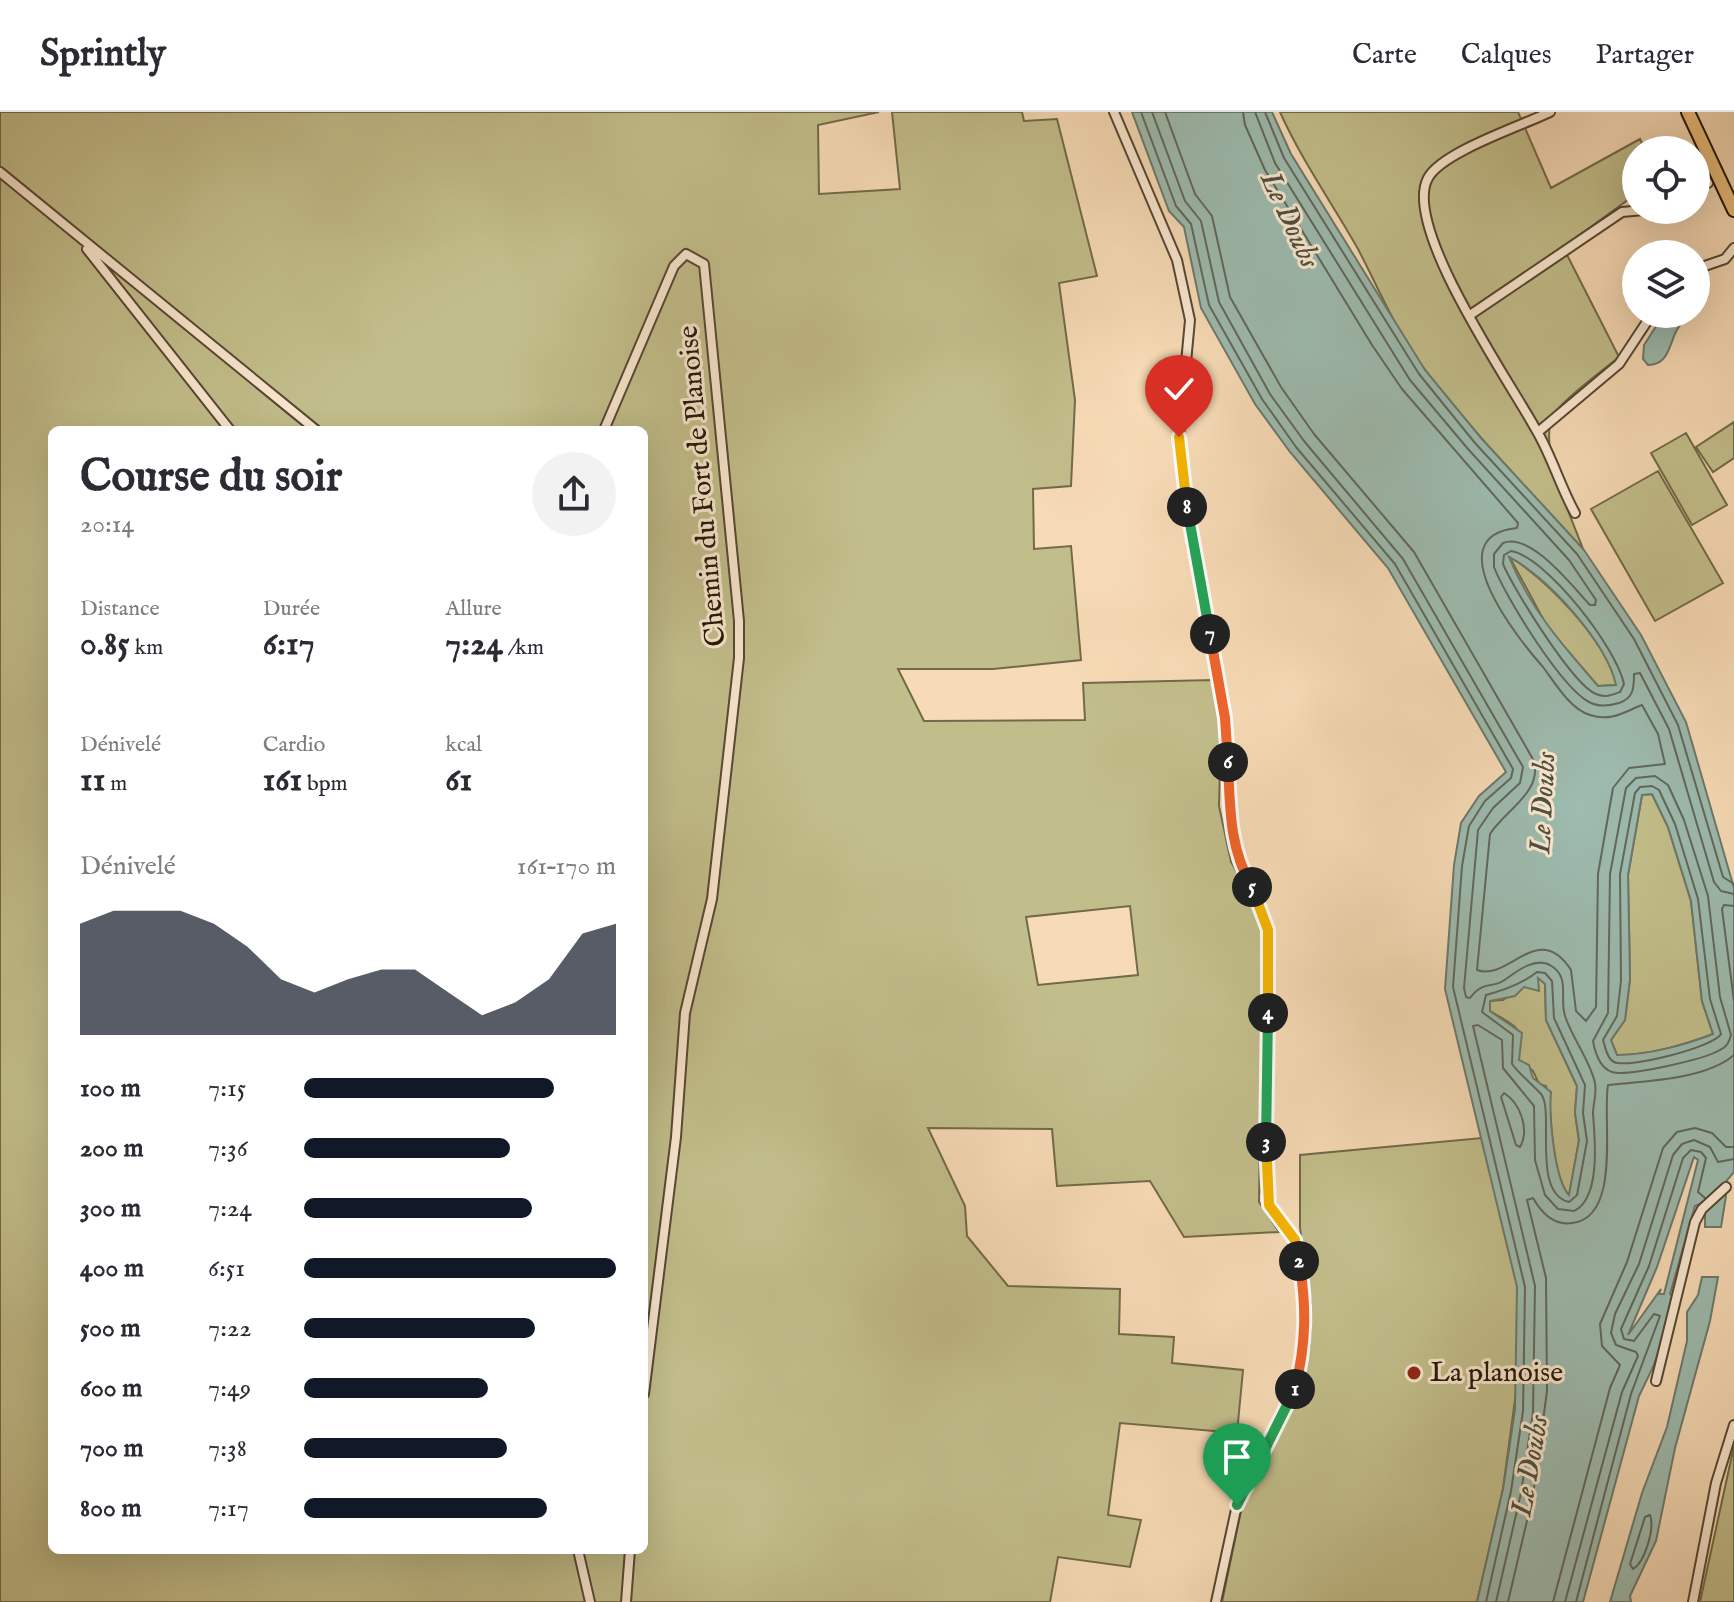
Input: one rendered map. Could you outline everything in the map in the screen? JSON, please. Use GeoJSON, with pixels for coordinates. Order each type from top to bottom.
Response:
{"type":"FeatureCollection","features":[{"type":"Feature","properties":{"kind":"main road"},"geometry":{"type":"LineString","coordinates":[[1688,112],[1734,210]]}},
{"type":"Feature","properties":{"kind":"street"},"geometry":{"type":"LineString","coordinates":[[1114,112],[1177,260],[1190,320],[1179,437],[1182,473],[1225,718],[1230,822],[1240,865],[1258,897],[1268,930],[1266,1191],[1277,1219],[1295,1240],[1306,1304],[1305,1344],[1295,1389],[1237,1505],[1216,1602]]}},
{"type":"Feature","properties":{"kind":"street"},"geometry":{"type":"LineString","coordinates":[[1550,112],[1434,169],[1421,196],[1423,214],[1442,265],[1538,432],[1575,513]]}},
{"type":"Feature","properties":{"kind":"street"},"geometry":{"type":"LineString","coordinates":[[0,172],[311,426]]}},
{"type":"Feature","properties":{"kind":"street"},"geometry":{"type":"LineString","coordinates":[[1470,315],[1622,212]]}},
{"type":"Feature","properties":{"kind":"street"},"geometry":{"type":"LineString","coordinates":[[78,237],[227,426]]}},
{"type":"Feature","properties":{"kind":"street"},"geometry":{"type":"LineString","coordinates":[[1710,264],[1725,259],[1734,248]]}},
{"type":"Feature","properties":{"kind":"street","name":"Chemin du Fort de Planoise"},"geometry":{"type":"LineString","coordinates":[[606,426],[674,266],[686,254],[694,255],[704,264],[714,339],[739,621],[739,658],[712,899],[685,1013],[676,1137],[648,1362]]}},
{"type":"Feature","properties":{"kind":"street"},"geometry":{"type":"LineString","coordinates":[[1538,432],[1619,364],[1643,328]]}},
{"type":"Feature","properties":{"kind":"street"},"geometry":{"type":"LineString","coordinates":[[1656,1381],[1695,1222],[1702,1209],[1726,1187]]}},
{"type":"Feature","properties":{"kind":"street"},"geometry":{"type":"LineString","coordinates":[[1693,1602],[1716,1483],[1734,1425]]}},
{"type":"Feature","properties":{"kind":"street"},"geometry":{"type":"LineString","coordinates":[[579,1554],[590,1602]]}},
{"type":"Feature","properties":{"kind":"street"},"geometry":{"type":"LineString","coordinates":[[626,1602],[630,1554]]}},
{"type":"Feature","properties":{"kind":"shaded area"},"geometry":{"type":"Polygon","coordinates":[[[0,112],[879,112],[818,125],[819,194],[900,189],[892,112],[1022,112],[1024,121],[1057,119],[1097,276],[1059,283],[1075,400],[1071,486],[1033,489],[1034,549],[1071,546],[1081,660],[993,669],[898,669],[924,721],[1085,720],[1083,683],[1213,680],[1221,731],[1219,806],[1231,862],[1253,900],[1263,929],[1259,1202],[1279,1232],[1184,1237],[1150,1181],[1057,1186],[1052,1129],[928,1128],[965,1206],[967,1236],[1008,1286],[1120,1289],[1119,1334],[1174,1337],[1172,1363],[1243,1370],[1237,1433],[1120,1423],[1108,1515],[1141,1520],[1130,1567],[1058,1557],[1050,1602],[0,1602],[0,112]],[[1130,906],[1026,917],[1038,985],[1138,975],[1130,906]]]}},
{"type":"Feature","properties":{"kind":"shaded area"},"geometry":{"type":"Polygon","coordinates":[[[1280,112],[1518,112],[1551,188],[1622,149],[1622,204],[1563,247],[1619,357],[1566,401],[1554,414],[1550,427],[1552,462],[1583,549],[1483,440],[1416,357],[1280,112]]]}},
{"type":"Feature","properties":{"kind":"shaded area"},"geometry":{"type":"Polygon","coordinates":[[[1734,422],[1734,458],[1713,472],[1696,447],[1734,422]]]}},
{"type":"Feature","properties":{"kind":"shaded area"},"geometry":{"type":"Polygon","coordinates":[[[1686,433],[1727,505],[1692,525],[1651,453],[1686,433]]]}},
{"type":"Feature","properties":{"kind":"shaded area"},"geometry":{"type":"Polygon","coordinates":[[[1658,471],[1723,583],[1655,621],[1591,509],[1658,471]]]}},
{"type":"Feature","properties":{"kind":"shaded area"},"geometry":{"type":"Polygon","coordinates":[[[1509,556],[1541,580],[1573,613],[1601,649],[1617,685],[1598,686],[1548,628],[1509,556]]]}},
{"type":"Feature","properties":{"kind":"shaded area"},"geometry":{"type":"Polygon","coordinates":[[[1652,794],[1668,827],[1691,901],[1702,1001],[1713,1034],[1666,1049],[1617,1055],[1611,1040],[1625,1020],[1630,979],[1628,875],[1642,795],[1652,794]]]}},
{"type":"Feature","properties":{"kind":"shaded area"},"geometry":{"type":"Polygon","coordinates":[[[1538,977],[1545,984],[1546,1020],[1577,1086],[1575,1113],[1579,1141],[1569,1196],[1562,1185],[1554,1158],[1546,1086],[1539,1084],[1533,1071],[1519,1060],[1517,1030],[1490,1011],[1489,1001],[1503,1000],[1538,977]]]}},
{"type":"Feature","properties":{"kind":"shaded area","name":"La planoise"},"geometry":{"type":"Polygon","coordinates":[[[1482,1138],[1517,1280],[1517,1385],[1503,1489],[1477,1602],[1222,1602],[1242,1506],[1299,1386],[1311,1330],[1300,1227],[1300,1155],[1482,1138]]]}},
{"type":"Feature","properties":{"kind":"shaded area"},"geometry":{"type":"Polygon","coordinates":[[[1734,1446],[1734,1602],[1700,1602],[1734,1446]]]}},
{"type":"Feature","properties":{"kind":"water","name":"Le Doubs"},"geometry":{"type":"Polygon","coordinates":[[[1132,112],[1272,112],[1291,154],[1425,370],[1481,438],[1584,550],[1641,635],[1686,722],[1734,888],[1734,1172],[1723,1185],[1726,1196],[1721,1227],[1705,1227],[1705,1213],[1700,1204],[1695,1206],[1670,1294],[1675,1299],[1654,1365],[1639,1396],[1583,1602],[1477,1602],[1503,1489],[1515,1410],[1517,1287],[1445,989],[1454,865],[1461,823],[1479,796],[1506,772],[1388,568],[1290,452],[1255,404],[1201,308],[1184,227],[1169,211],[1132,112]],[[1509,557],[1548,625],[1598,686],[1616,685],[1601,650],[1573,612],[1540,579],[1509,557]],[[1652,794],[1642,795],[1628,875],[1630,979],[1625,1020],[1611,1040],[1617,1055],[1666,1049],[1713,1034],[1702,1001],[1691,901],[1668,827],[1652,794]],[[1538,978],[1539,991],[1524,987],[1515,996],[1490,1001],[1490,1011],[1522,1033],[1519,1060],[1529,1065],[1533,1078],[1551,1092],[1556,1161],[1569,1195],[1579,1140],[1575,1113],[1577,1086],[1546,1020],[1545,984],[1538,978]],[[1694,1157],[1657,1267],[1628,1335],[1661,1289],[1659,1294],[1664,1294],[1698,1160],[1694,1157]]]}},
{"type":"Feature","properties":{"kind":"water"},"geometry":{"type":"Polygon","coordinates":[[[1655,328],[1678,328],[1665,357],[1655,364],[1648,365],[1643,359],[1644,345],[1655,328]]]}},
{"type":"Feature","properties":{"kind":"water"},"geometry":{"type":"Polygon","coordinates":[[[1702,1277],[1718,1277],[1710,1321],[1675,1448],[1656,1541],[1630,1596],[1631,1602],[1610,1602],[1642,1493],[1667,1427],[1687,1341],[1687,1312],[1698,1295],[1702,1277]]]}},
{"type":"Feature","properties":{"kind":"place","name":"La planoise"},"geometry":{"type":"Point","coordinates":[1414,1373]}},
{"type":"Feature","properties":{"kind":"route"},"geometry":{"type":"LineString","coordinates":[[1179,437],[1195,559],[1225,718],[1230,822],[1240,865],[1258,897],[1268,930],[1266,1191],[1277,1219],[1295,1240],[1306,1304],[1305,1344],[1295,1389],[1237,1505]]}}]}
